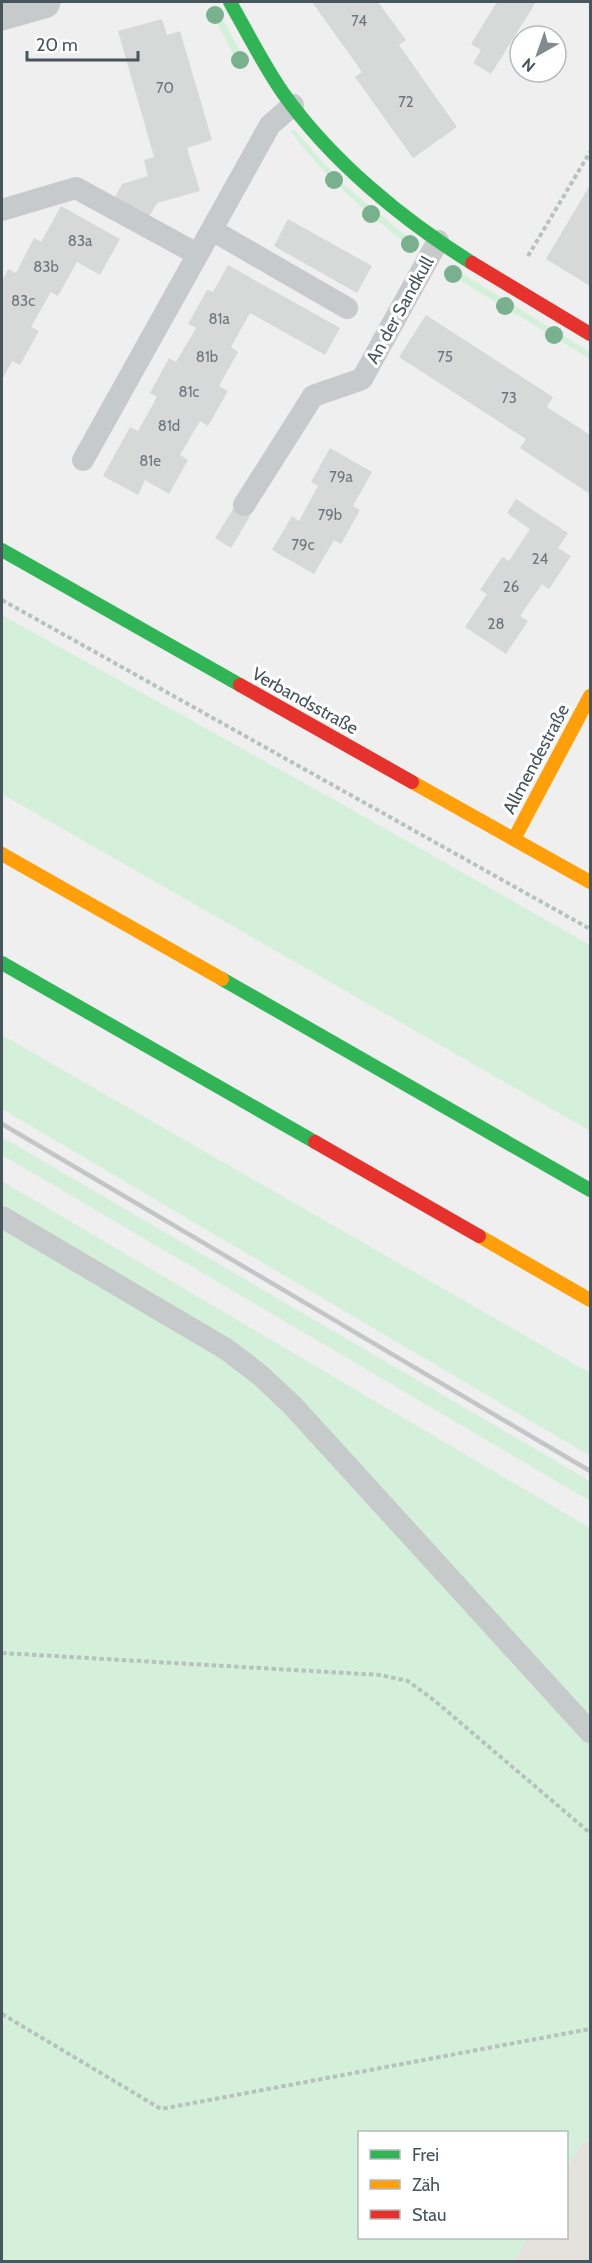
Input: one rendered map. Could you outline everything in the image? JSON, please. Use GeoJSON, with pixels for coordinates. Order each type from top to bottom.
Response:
{"type":"FeatureCollection","features":[{"type":"Feature","properties":{"kind":"main road","name":"An der Sandkull"},"geometry":{"type":"LineString","coordinates":[[230,2],[277,83],[293,105],[339,156],[391,206],[438,241],[591,334]]}},
{"type":"Feature","properties":{"kind":"main road","name":"Verbandsstraße"},"geometry":{"type":"LineString","coordinates":[[2,550],[591,882]]}},
{"type":"Feature","properties":{"kind":"main road","name":"Allmendestraße"},"geometry":{"type":"LineString","coordinates":[[514,839],[591,696]]}},
{"type":"Feature","properties":{"kind":"main road"},"geometry":{"type":"LineString","coordinates":[[2,854],[591,1190]]}},
{"type":"Feature","properties":{"kind":"main road"},"geometry":{"type":"LineString","coordinates":[[2,963],[591,1300]]}},
{"type":"Feature","properties":{"kind":"street"},"geometry":{"type":"LineString","coordinates":[[2,14],[44,2]]}},
{"type":"Feature","properties":{"kind":"lane"},"geometry":{"type":"LineString","coordinates":[[83,460],[270,125],[293,105]]}},
{"type":"Feature","properties":{"kind":"lane"},"geometry":{"type":"LineString","coordinates":[[2,210],[76,188],[197,255]]}},
{"type":"Feature","properties":{"kind":"lane"},"geometry":{"type":"LineString","coordinates":[[212,230],[347,308]]}},
{"type":"Feature","properties":{"kind":"lane","name":"An der Sandkull"},"geometry":{"type":"LineString","coordinates":[[244,505],[313,396],[362,378],[438,241]]}},
{"type":"Feature","properties":{"kind":"lane"},"geometry":{"type":"LineString","coordinates":[[2,1217],[226,1349],[260,1375],[320,1436],[591,1732]]}},
{"type":"Feature","properties":{"kind":"path"},"geometry":{"type":"LineString","coordinates":[[510,285],[591,152]]}},
{"type":"Feature","properties":{"kind":"path"},"geometry":{"type":"LineString","coordinates":[[2,600],[591,929]]}},
{"type":"Feature","properties":{"kind":"path"},"geometry":{"type":"LineString","coordinates":[[2,1653],[380,1675],[408,1681],[435,1701],[591,1833]]}},
{"type":"Feature","properties":{"kind":"path"},"geometry":{"type":"LineString","coordinates":[[2,2014],[161,2109],[591,2029]]}},
{"type":"Feature","properties":{"kind":"shaded area"},"geometry":{"type":"Polygon","coordinates":[[[590,2140],[590,2261],[513,2262],[526,2239],[568,2239],[568,2167],[582,2142],[590,2140]]]}},
{"type":"Feature","properties":{"kind":"green space"},"geometry":{"type":"Polygon","coordinates":[[[214,3],[246,62],[239,65],[210,10],[214,3]]]}},
{"type":"Feature","properties":{"kind":"green space"},"geometry":{"type":"Polygon","coordinates":[[[295,130],[340,181],[416,244],[412,248],[347,194],[303,148],[290,131],[295,130]]]}},
{"type":"Feature","properties":{"kind":"green space"},"geometry":{"type":"Polygon","coordinates":[[[450,266],[590,352],[590,359],[446,272],[450,266]]]}},
{"type":"Feature","properties":{"kind":"green space"},"geometry":{"type":"Polygon","coordinates":[[[2,615],[590,945],[590,1131],[2,794],[2,615]]]}},
{"type":"Feature","properties":{"kind":"green space"},"geometry":{"type":"Polygon","coordinates":[[[2,1035],[590,1373],[590,1456],[2,1109],[2,1035]]]}},
{"type":"Feature","properties":{"kind":"green space"},"geometry":{"type":"Polygon","coordinates":[[[2,1137],[590,1481],[590,1501],[2,1155],[2,1137]]]}},
{"type":"Feature","properties":{"kind":"green space"},"geometry":{"type":"Polygon","coordinates":[[[2,1181],[590,1528],[590,2140],[582,2142],[568,2167],[568,2131],[358,2131],[358,2239],[526,2239],[513,2261],[2,2261],[2,1181]]]}},
{"type":"Feature","properties":{"kind":"building"},"geometry":{"type":"Polygon","coordinates":[[[312,2],[378,2],[406,40],[399,45],[457,127],[413,158],[355,77],[362,72],[312,2]]]}},
{"type":"Feature","properties":{"kind":"building"},"geometry":{"type":"Polygon","coordinates":[[[497,2],[536,2],[522,24],[508,24],[508,47],[491,74],[473,63],[481,50],[471,44],[497,2]]]}},
{"type":"Feature","properties":{"kind":"building"},"geometry":{"type":"Polygon","coordinates":[[[162,19],[167,35],[180,31],[212,140],[187,148],[200,191],[157,203],[148,218],[114,199],[122,184],[148,176],[144,160],[154,157],[118,31],[162,19]]]}},
{"type":"Feature","properties":{"kind":"building"},"geometry":{"type":"Polygon","coordinates":[[[590,185],[590,286],[546,259],[590,185]]]}},
{"type":"Feature","properties":{"kind":"building"},"geometry":{"type":"Polygon","coordinates":[[[61,206],[120,239],[100,275],[77,262],[58,296],[51,292],[31,327],[39,331],[20,365],[12,361],[2,380],[2,281],[8,269],[16,273],[34,238],[41,242],[61,206]]]}},
{"type":"Feature","properties":{"kind":"building"},"geometry":{"type":"Polygon","coordinates":[[[288,219],[372,266],[357,293],[274,246],[288,219]]]}},
{"type":"Feature","properties":{"kind":"building"},"geometry":{"type":"Polygon","coordinates":[[[228,265],[340,328],[325,355],[250,313],[231,347],[238,352],[219,386],[228,391],[208,426],[200,421],[180,455],[188,460],[169,494],[145,480],[138,495],[103,476],[130,427],[138,431],[157,397],[150,393],[169,358],[176,362],[196,328],[188,324],[207,290],[213,292],[228,265]]]}},
{"type":"Feature","properties":{"kind":"building"},"geometry":{"type":"Polygon","coordinates":[[[426,315],[553,397],[547,407],[590,435],[590,494],[520,448],[526,439],[399,357],[426,315]]]}},
{"type":"Feature","properties":{"kind":"building"},"geometry":{"type":"Polygon","coordinates":[[[330,448],[372,472],[353,506],[360,510],[341,544],[334,540],[314,574],[272,550],[292,516],[299,521],[318,486],[311,482],[330,448]]]}},
{"type":"Feature","properties":{"kind":"building"},"geometry":{"type":"Polygon","coordinates":[[[516,499],[568,533],[558,548],[571,556],[549,589],[542,584],[520,616],[528,621],[506,654],[465,627],[487,594],[480,590],[502,557],[509,561],[530,529],[507,513],[516,499]]]}},
{"type":"Feature","properties":{"kind":"building"},"geometry":{"type":"Polygon","coordinates":[[[235,506],[250,516],[231,548],[215,538],[235,506]]]}},
{"type":"Feature","properties":{"kind":"railway"},"geometry":{"type":"LineString","coordinates":[[2,1124],[590,1471]]}},
{"type":"Feature","properties":{"kind":"traffic: fast"},"geometry":{"type":"LineString","coordinates":[[230,2],[283,93],[323,142],[395,208],[472,263]]}},
{"type":"Feature","properties":{"kind":"traffic: fast"},"geometry":{"type":"LineString","coordinates":[[2,550],[240,685]]}},
{"type":"Feature","properties":{"kind":"traffic: fast"},"geometry":{"type":"LineString","coordinates":[[2,963],[315,1142]]}},
{"type":"Feature","properties":{"kind":"traffic: fast"},"geometry":{"type":"LineString","coordinates":[[222,979],[590,1190]]}},
{"type":"Feature","properties":{"kind":"traffic: slow"},"geometry":{"type":"LineString","coordinates":[[514,839],[590,696]]}},
{"type":"Feature","properties":{"kind":"traffic: slow"},"geometry":{"type":"LineString","coordinates":[[412,782],[590,882]]}},
{"type":"Feature","properties":{"kind":"traffic: slow"},"geometry":{"type":"LineString","coordinates":[[2,854],[222,979]]}},
{"type":"Feature","properties":{"kind":"traffic: slow"},"geometry":{"type":"LineString","coordinates":[[479,1236],[590,1300]]}},
{"type":"Feature","properties":{"kind":"traffic: jam"},"geometry":{"type":"LineString","coordinates":[[472,263],[590,334]]}},
{"type":"Feature","properties":{"kind":"traffic: jam"},"geometry":{"type":"LineString","coordinates":[[240,685],[412,782]]}},
{"type":"Feature","properties":{"kind":"traffic: jam"},"geometry":{"type":"LineString","coordinates":[[315,1142],[479,1236]]}}]}
